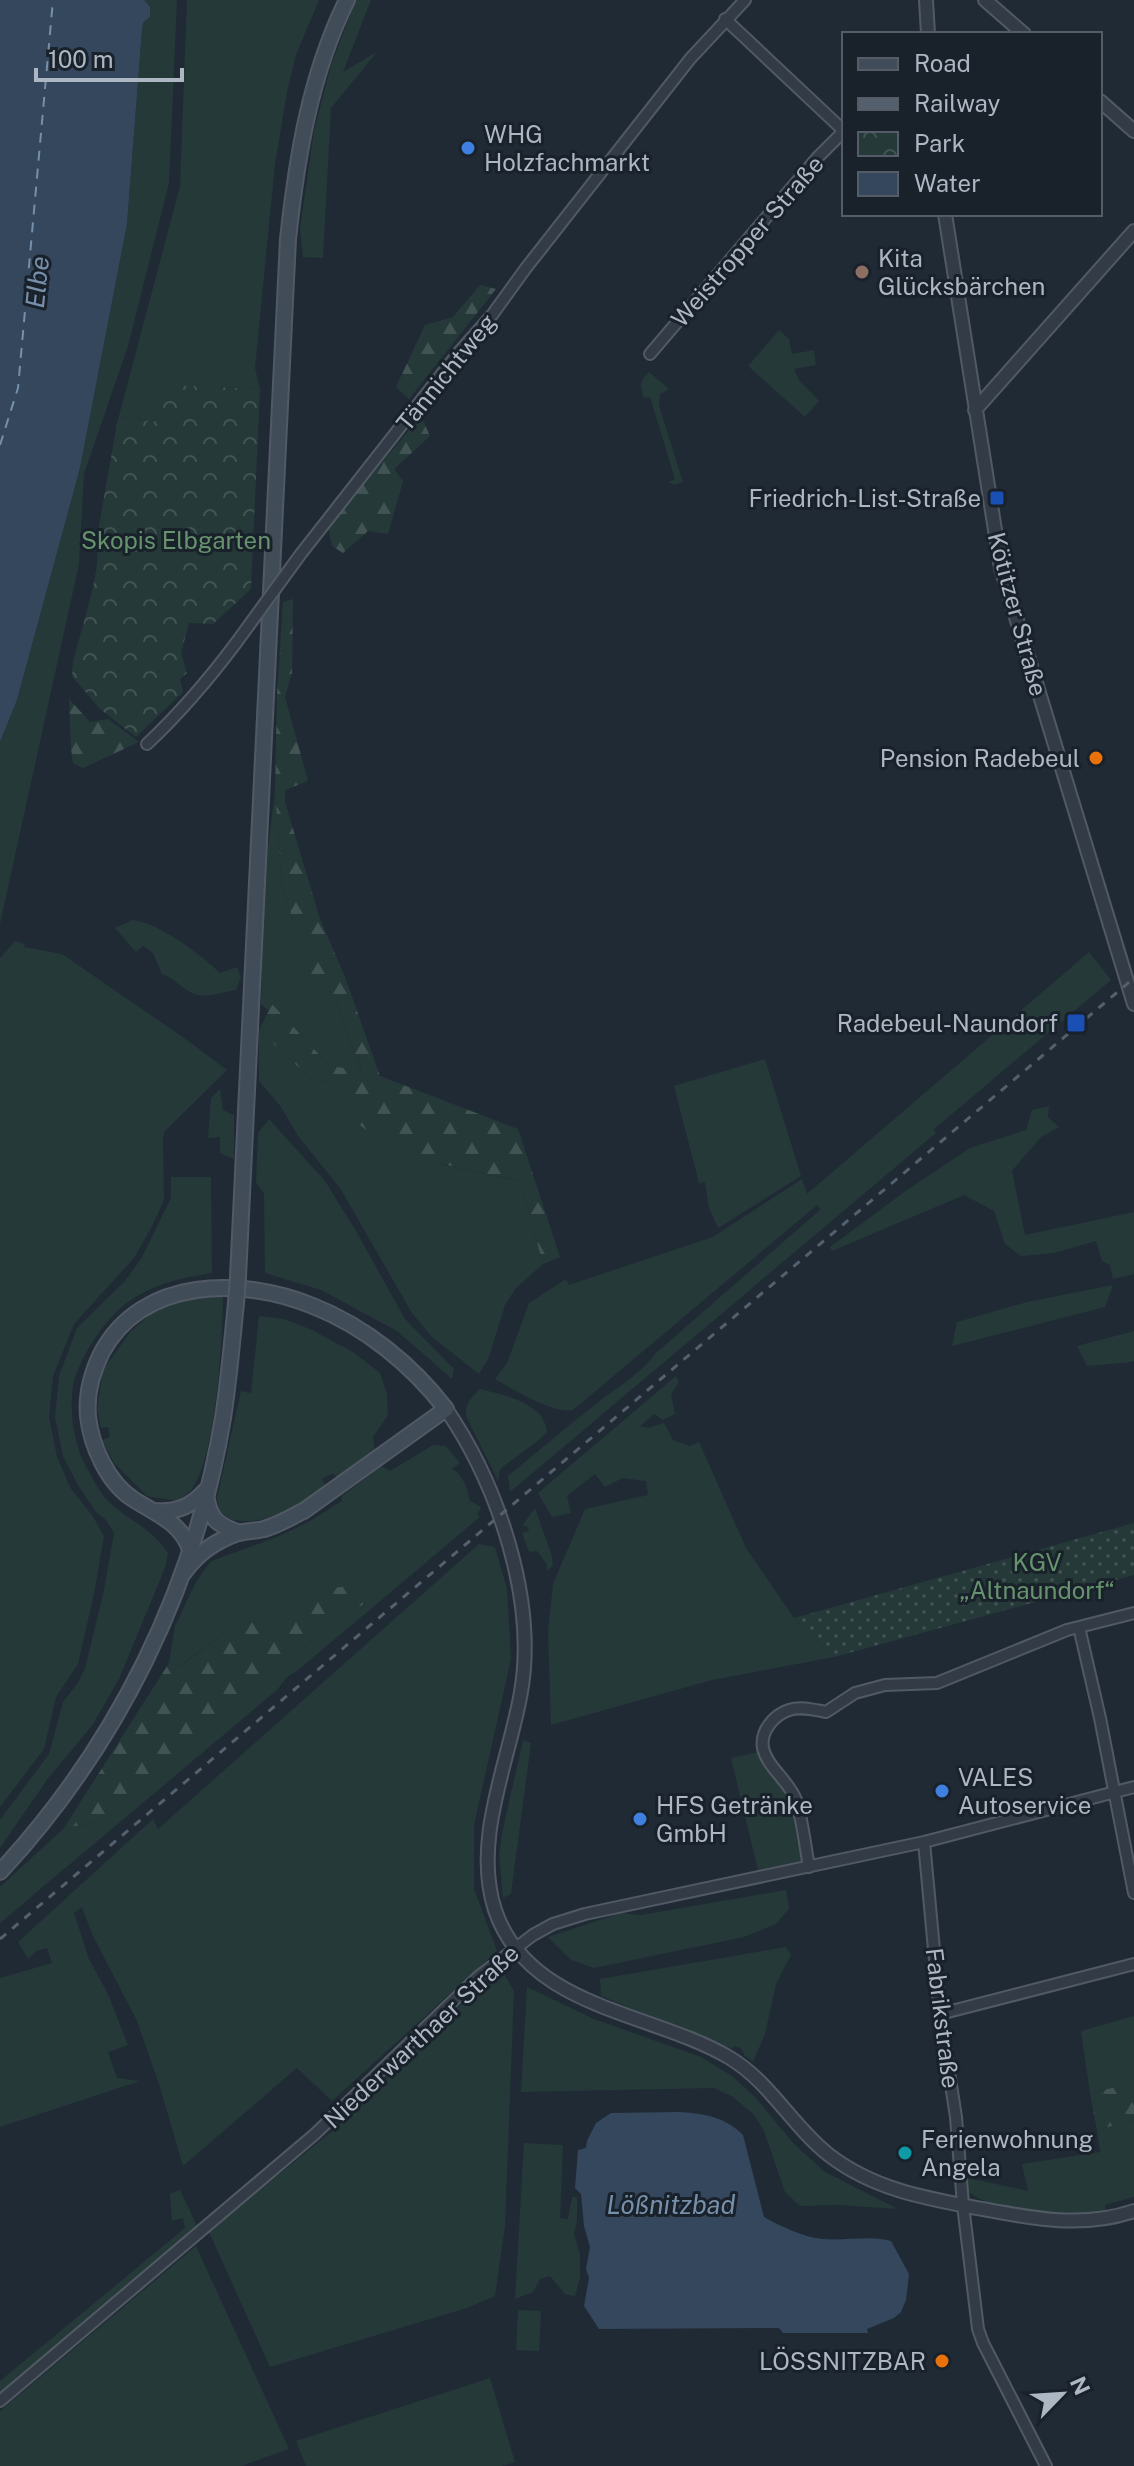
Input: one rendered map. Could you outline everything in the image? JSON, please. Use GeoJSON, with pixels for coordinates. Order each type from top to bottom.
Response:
{"type":"FeatureCollection","features":[{"type":"Feature","properties":{"kind":"main road"},"geometry":{"type":"LineString","coordinates":[[0,1872],[64,1797],[101,1741],[152,1648],[190,1550],[223,1420],[238,1277],[288,239],[295,172],[307,109],[322,61],[347,0]]}},
{"type":"Feature","properties":{"kind":"main road"},"geometry":{"type":"LineString","coordinates":[[182,1575],[194,1557],[205,1548],[240,1533],[261,1530],[305,1510],[446,1409],[387,1348],[344,1320],[311,1305],[275,1295],[215,1288],[181,1293],[137,1312],[112,1334],[98,1360],[87,1398],[92,1439],[113,1479],[130,1498],[154,1511],[186,1536],[190,1550]]}},
{"type":"Feature","properties":{"kind":"main road"},"geometry":{"type":"LineString","coordinates":[[154,1511],[181,1509],[207,1491]]}},
{"type":"Feature","properties":{"kind":"main road"},"geometry":{"type":"LineString","coordinates":[[207,1491],[208,1509],[217,1524],[240,1533]]}},
{"type":"Feature","properties":{"kind":"street","name":"Tännichtweg"},"geometry":{"type":"LineString","coordinates":[[147,744],[211,676],[300,555],[459,352],[492,315],[680,71],[745,0]]}},
{"type":"Feature","properties":{"kind":"street"},"geometry":{"type":"LineString","coordinates":[[926,0],[928,32]]}},
{"type":"Feature","properties":{"kind":"street"},"geometry":{"type":"LineString","coordinates":[[985,0],[1022,32]]}},
{"type":"Feature","properties":{"kind":"street"},"geometry":{"type":"LineString","coordinates":[[725,19],[842,129]]}},
{"type":"Feature","properties":{"kind":"street"},"geometry":{"type":"LineString","coordinates":[[1102,103],[1134,131]]}},
{"type":"Feature","properties":{"kind":"street","name":"Weistropper Straße"},"geometry":{"type":"LineString","coordinates":[[650,354],[842,133]]}},
{"type":"Feature","properties":{"kind":"street","name":"Kötitzer Straße"},"geometry":{"type":"LineString","coordinates":[[945,216],[1001,568],[1133,997]]}},
{"type":"Feature","properties":{"kind":"street"},"geometry":{"type":"LineString","coordinates":[[975,410],[1134,231]]}},
{"type":"Feature","properties":{"kind":"street"},"geometry":{"type":"LineString","coordinates":[[446,1409],[467,1442],[487,1484],[515,1565],[523,1601],[525,1639],[522,1690],[489,1831],[487,1864],[489,1890],[496,1914],[515,1947],[535,1969],[572,1993],[731,2058],[766,2087],[813,2142],[860,2176],[906,2194],[1044,2220],[1109,2218],[1134,2211]]}},
{"type":"Feature","properties":{"kind":"street"},"geometry":{"type":"LineString","coordinates":[[809,1867],[795,1797],[763,1748],[764,1733],[773,1719],[789,1710],[808,1708],[826,1712],[855,1693],[885,1685],[937,1683],[1079,1627],[1134,1613]]}},
{"type":"Feature","properties":{"kind":"street"},"geometry":{"type":"LineString","coordinates":[[1079,1627],[1134,1893]]}},
{"type":"Feature","properties":{"kind":"street","name":"Niederwarthaer Straße"},"geometry":{"type":"LineString","coordinates":[[0,2401],[315,2134],[479,1976],[515,1947],[553,1924],[585,1914],[924,1842],[1134,1787]]}},
{"type":"Feature","properties":{"kind":"street","name":"Fabrikstraße"},"geometry":{"type":"LineString","coordinates":[[924,1842],[940,2014],[956,2117],[978,2329],[1046,2466]]}},
{"type":"Feature","properties":{"kind":"street"},"geometry":{"type":"LineString","coordinates":[[940,2014],[1134,1964]]}},
{"type":"Feature","properties":{"kind":"green space"},"geometry":{"type":"Polygon","coordinates":[[[144,0],[177,0],[169,183],[128,346],[84,474],[79,564],[0,924],[0,742],[17,700],[80,468],[127,224],[142,30],[143,23],[150,17],[144,0]]]}},
{"type":"Feature","properties":{"kind":"green space"},"geometry":{"type":"Polygon","coordinates":[[[187,0],[319,0],[296,55],[275,164],[255,368],[260,389],[222,387],[162,398],[154,422],[119,416],[180,186],[187,0]]]}},
{"type":"Feature","properties":{"kind":"green space"},"geometry":{"type":"Polygon","coordinates":[[[356,0],[371,0],[343,72],[377,52],[331,108],[323,258],[303,257],[300,228],[314,131],[331,65],[356,0]]]}},
{"type":"Feature","properties":{"kind":"green space"},"geometry":{"type":"Polygon","coordinates":[[[480,285],[496,289],[409,399],[396,387],[425,325],[453,317],[480,285]]]}},
{"type":"Feature","properties":{"kind":"green space"},"geometry":{"type":"Polygon","coordinates":[[[779,330],[789,339],[792,354],[814,350],[816,365],[794,369],[799,380],[819,401],[805,417],[748,366],[779,330]]]}},
{"type":"Feature","properties":{"kind":"green space"},"geometry":{"type":"Polygon","coordinates":[[[649,372],[669,389],[660,394],[659,406],[683,482],[674,485],[669,482],[675,479],[650,397],[644,398],[642,390],[642,381],[649,372]]]}},
{"type":"Feature","properties":{"kind":"green space","name":"Skopis Elbgarten"},"geometry":{"type":"Polygon","coordinates":[[[165,385],[260,389],[251,589],[213,624],[189,623],[181,653],[187,673],[180,679],[183,692],[136,737],[100,709],[72,676],[73,662],[97,567],[96,543],[119,416],[154,422],[165,385]]]}},
{"type":"Feature","properties":{"kind":"green space"},"geometry":{"type":"Polygon","coordinates":[[[421,416],[430,436],[394,469],[403,481],[388,534],[368,531],[343,553],[332,546],[328,527],[421,416]]]}},
{"type":"Feature","properties":{"kind":"green space"},"geometry":{"type":"Polygon","coordinates":[[[293,599],[292,673],[285,697],[308,781],[285,790],[285,802],[320,919],[345,977],[380,1076],[518,1129],[560,1257],[543,1264],[520,1181],[432,1161],[390,1145],[350,1116],[332,1082],[313,1081],[259,1030],[272,1004],[329,1065],[362,1072],[334,995],[310,974],[282,886],[275,791],[277,695],[283,602],[293,599]]]}},
{"type":"Feature","properties":{"kind":"green space"},"geometry":{"type":"Polygon","coordinates":[[[69,699],[90,722],[108,719],[139,742],[83,768],[73,763],[69,699]]]}},
{"type":"Feature","properties":{"kind":"green space"},"geometry":{"type":"Polygon","coordinates":[[[275,791],[282,886],[310,974],[334,995],[362,1073],[329,1065],[273,1005],[269,1011],[261,1004],[264,880],[275,791]]]}},
{"type":"Feature","properties":{"kind":"green space"},"geometry":{"type":"Polygon","coordinates":[[[133,920],[168,934],[220,973],[237,967],[241,977],[236,990],[195,994],[162,974],[153,953],[143,946],[136,952],[115,928],[133,920]]]}},
{"type":"Feature","properties":{"kind":"green space"},"geometry":{"type":"Polygon","coordinates":[[[15,941],[25,944],[24,947],[62,954],[227,1070],[164,1132],[164,1200],[134,1258],[74,1324],[53,1376],[49,1417],[57,1457],[71,1489],[104,1536],[78,1664],[56,1697],[44,1749],[0,1807],[0,958],[15,941]]]}},
{"type":"Feature","properties":{"kind":"green space"},"geometry":{"type":"Polygon","coordinates":[[[1089,952],[1111,980],[934,1129],[936,1133],[510,1492],[508,1476],[639,1372],[656,1353],[821,1209],[817,1205],[573,1410],[544,1405],[495,1379],[507,1363],[529,1303],[566,1279],[569,1285],[713,1237],[802,1179],[807,1194],[1089,952]]]}},
{"type":"Feature","properties":{"kind":"green space"},"geometry":{"type":"Polygon","coordinates":[[[259,1030],[313,1081],[332,1082],[351,1117],[444,1165],[520,1181],[543,1264],[516,1288],[505,1305],[489,1357],[479,1374],[432,1337],[412,1313],[340,1188],[259,1081],[259,1030]]]}},
{"type":"Feature","properties":{"kind":"green space"},"geometry":{"type":"Polygon","coordinates":[[[765,1059],[801,1176],[718,1228],[709,1208],[705,1182],[699,1183],[674,1086],[765,1059]]]}},
{"type":"Feature","properties":{"kind":"green space"},"geometry":{"type":"Polygon","coordinates":[[[220,1089],[223,1110],[234,1115],[234,1159],[220,1153],[220,1137],[208,1138],[211,1098],[220,1089]]]}},
{"type":"Feature","properties":{"kind":"green space"},"geometry":{"type":"Polygon","coordinates":[[[1049,1106],[1048,1117],[1059,1127],[1041,1137],[1012,1171],[1025,1235],[1134,1212],[1134,1274],[1113,1279],[1110,1265],[1102,1261],[1096,1241],[1054,1253],[1021,1256],[1005,1244],[994,1211],[964,1195],[832,1251],[830,1247],[907,1190],[970,1148],[1026,1130],[1032,1110],[1049,1106]]]}},
{"type":"Feature","properties":{"kind":"green space"},"geometry":{"type":"Polygon","coordinates":[[[269,1119],[325,1181],[405,1319],[454,1369],[452,1379],[397,1331],[321,1290],[265,1273],[264,1193],[256,1183],[258,1133],[269,1119]]]}},
{"type":"Feature","properties":{"kind":"green space"},"geometry":{"type":"Polygon","coordinates":[[[171,1177],[211,1177],[212,1273],[160,1285],[122,1306],[104,1326],[81,1363],[73,1386],[72,1407],[79,1451],[94,1482],[108,1501],[161,1544],[168,1553],[165,1568],[119,1679],[92,1726],[49,1777],[0,1848],[0,1820],[49,1754],[63,1702],[85,1668],[114,1533],[78,1485],[63,1456],[55,1417],[59,1376],[77,1328],[125,1281],[141,1259],[171,1198],[171,1177]]]}},
{"type":"Feature","properties":{"kind":"green space"},"geometry":{"type":"Polygon","coordinates":[[[1113,1285],[1105,1307],[952,1346],[957,1322],[1027,1302],[1113,1285]]]}},
{"type":"Feature","properties":{"kind":"green space"},"geometry":{"type":"Polygon","coordinates":[[[223,1295],[216,1397],[207,1453],[200,1475],[191,1490],[177,1501],[147,1496],[114,1463],[102,1440],[110,1437],[108,1427],[101,1428],[97,1409],[103,1370],[130,1332],[155,1310],[181,1299],[223,1295]]]}},
{"type":"Feature","properties":{"kind":"green space"},"geometry":{"type":"Polygon","coordinates":[[[259,1316],[284,1319],[353,1352],[380,1373],[387,1394],[388,1415],[373,1437],[375,1452],[337,1478],[333,1473],[322,1479],[326,1487],[276,1515],[249,1521],[235,1520],[221,1516],[217,1498],[241,1391],[251,1393],[259,1316]]]}},
{"type":"Feature","properties":{"kind":"green space"},"geometry":{"type":"Polygon","coordinates":[[[1134,1331],[1134,1361],[1131,1362],[1087,1366],[1077,1346],[1134,1331]]]}},
{"type":"Feature","properties":{"kind":"green space"},"geometry":{"type":"Polygon","coordinates":[[[676,1376],[679,1382],[671,1394],[675,1414],[663,1420],[654,1414],[640,1426],[648,1428],[664,1423],[673,1440],[690,1446],[699,1442],[746,1548],[794,1618],[834,1657],[712,1680],[551,1725],[548,1631],[553,1584],[585,1509],[648,1495],[646,1481],[623,1478],[605,1487],[595,1474],[567,1496],[571,1513],[552,1517],[538,1493],[676,1376]]]}},
{"type":"Feature","properties":{"kind":"green space"},"geometry":{"type":"Polygon","coordinates":[[[480,1389],[531,1407],[545,1422],[547,1432],[500,1469],[498,1481],[466,1416],[471,1398],[480,1389]]]}},
{"type":"Feature","properties":{"kind":"green space"},"geometry":{"type":"Polygon","coordinates":[[[433,1445],[446,1446],[460,1463],[452,1469],[462,1479],[470,1501],[481,1507],[477,1515],[480,1517],[288,1676],[277,1690],[0,1923],[0,1887],[64,1828],[105,1821],[311,1641],[365,1603],[328,1589],[296,1610],[228,1630],[180,1666],[169,1663],[175,1626],[196,1582],[211,1561],[275,1538],[310,1521],[342,1501],[341,1497],[381,1466],[390,1471],[433,1445]]]}},
{"type":"Feature","properties":{"kind":"green space"},"geometry":{"type":"Polygon","coordinates":[[[535,1508],[552,1556],[553,1565],[547,1571],[547,1564],[537,1551],[529,1552],[522,1533],[529,1531],[523,1524],[535,1508]]]}},
{"type":"Feature","properties":{"kind":"green space","name":"KGV „Altnaundorf“"},"geometry":{"type":"Polygon","coordinates":[[[1134,1523],[1134,1575],[834,1657],[794,1618],[1134,1523]]]}},
{"type":"Feature","properties":{"kind":"green space"},"geometry":{"type":"Polygon","coordinates":[[[479,1544],[495,1547],[507,1589],[511,1659],[474,1825],[474,1889],[497,1951],[332,2101],[297,2068],[183,2166],[137,2021],[92,1934],[82,1907],[74,1913],[89,1959],[108,1994],[128,2045],[108,2052],[117,2078],[140,2081],[0,2127],[0,1978],[52,1963],[47,1948],[36,1951],[28,1959],[18,1942],[153,1819],[158,1829],[479,1544]]]}},
{"type":"Feature","properties":{"kind":"green space"},"geometry":{"type":"Polygon","coordinates":[[[354,1585],[365,1603],[311,1641],[105,1821],[64,1828],[169,1663],[181,1666],[228,1630],[296,1610],[327,1589],[354,1585]]]}},
{"type":"Feature","properties":{"kind":"green space"},"geometry":{"type":"Polygon","coordinates":[[[523,1740],[531,1743],[511,1894],[503,1898],[499,1855],[523,1740]]]}},
{"type":"Feature","properties":{"kind":"green space"},"geometry":{"type":"Polygon","coordinates":[[[759,1752],[790,1795],[802,1861],[758,1870],[731,1758],[759,1752]]]}},
{"type":"Feature","properties":{"kind":"green space"},"geometry":{"type":"Polygon","coordinates":[[[786,1890],[789,1909],[776,1924],[744,1937],[594,1968],[571,1960],[548,1937],[621,1913],[641,1915],[786,1890]]]}},
{"type":"Feature","properties":{"kind":"green space"},"geometry":{"type":"Polygon","coordinates":[[[786,1947],[791,1955],[776,1984],[765,2034],[753,2062],[742,2049],[734,2046],[732,2049],[601,1996],[600,1979],[786,1947]]]}},
{"type":"Feature","properties":{"kind":"green space"},"geometry":{"type":"Polygon","coordinates":[[[504,1974],[514,1991],[505,2226],[495,2296],[467,2308],[270,2367],[209,2232],[337,2127],[490,1976],[504,1974]]]}},
{"type":"Feature","properties":{"kind":"green space"},"geometry":{"type":"Polygon","coordinates":[[[527,1987],[594,2019],[701,2057],[732,2076],[755,2097],[794,2144],[825,2172],[898,2209],[800,2206],[785,2192],[764,2131],[755,2116],[733,2097],[714,2088],[521,2092],[527,1987]]]}},
{"type":"Feature","properties":{"kind":"green space"},"geometry":{"type":"Polygon","coordinates":[[[1134,2016],[1134,2083],[1090,2093],[1081,2031],[1134,2016]]]}},
{"type":"Feature","properties":{"kind":"green space"},"geometry":{"type":"Polygon","coordinates":[[[1134,2083],[1134,2120],[1097,2130],[1090,2093],[1134,2083]]]}},
{"type":"Feature","properties":{"kind":"green space"},"geometry":{"type":"Polygon","coordinates":[[[1134,2120],[1134,2197],[1105,2205],[1106,2212],[1073,2215],[1035,2213],[997,2205],[968,2192],[968,2178],[1028,2191],[1022,2164],[1100,2152],[1097,2130],[1134,2120]]]}},
{"type":"Feature","properties":{"kind":"green space"},"geometry":{"type":"Polygon","coordinates":[[[524,2143],[563,2145],[560,2218],[568,2219],[572,2197],[577,2197],[574,2233],[580,2255],[580,2278],[575,2296],[565,2294],[550,2276],[540,2279],[533,2292],[515,2299],[524,2143]]]}},
{"type":"Feature","properties":{"kind":"green space"},"geometry":{"type":"Polygon","coordinates":[[[180,2190],[197,2226],[0,2394],[0,2381],[185,2228],[183,2218],[172,2221],[170,2194],[180,2190]]]}},
{"type":"Feature","properties":{"kind":"green space"},"geometry":{"type":"Polygon","coordinates":[[[196,2246],[289,2449],[241,2466],[0,2466],[0,2411],[196,2246]]]}},
{"type":"Feature","properties":{"kind":"green space"},"geometry":{"type":"Polygon","coordinates":[[[518,2310],[541,2311],[539,2351],[516,2350],[518,2310]]]}},
{"type":"Feature","properties":{"kind":"green space"},"geometry":{"type":"Polygon","coordinates":[[[490,2378],[515,2462],[502,2466],[306,2466],[296,2441],[490,2378]]]}},
{"type":"Feature","properties":{"kind":"water","name":"Elbe"},"geometry":{"type":"Polygon","coordinates":[[[0,0],[144,0],[150,7],[150,17],[143,23],[142,30],[127,224],[80,468],[17,700],[0,742],[0,0]]]}},
{"type":"Feature","properties":{"kind":"water","name":"Lößnitzbad"},"geometry":{"type":"Polygon","coordinates":[[[679,2112],[713,2117],[743,2135],[764,2217],[815,2238],[891,2241],[909,2274],[906,2300],[901,2312],[867,2329],[868,2333],[783,2333],[779,2328],[599,2329],[584,2306],[590,2247],[581,2194],[575,2188],[578,2150],[586,2148],[596,2123],[611,2113],[679,2112]]]}},
{"type":"Feature","properties":{"kind":"ferry route"},"geometry":{"type":"LineString","coordinates":[[0,445],[18,388],[53,0]]}},
{"type":"Feature","properties":{"kind":"railway"},"geometry":{"type":"LineString","coordinates":[[0,1939],[1134,978]]}},
{"type":"Feature","properties":{"kind":"place","name":"WHG Holzfachmarkt"},"geometry":{"type":"Point","coordinates":[468,148]}},
{"type":"Feature","properties":{"kind":"place","name":"Kita Glücksbärchen"},"geometry":{"type":"Point","coordinates":[862,272]}},
{"type":"Feature","properties":{"kind":"place","name":"Friedrich-List-Straße"},"geometry":{"type":"Point","coordinates":[997,498]}},
{"type":"Feature","properties":{"kind":"place","name":"Pension Radebeul"},"geometry":{"type":"Point","coordinates":[1096,758]}},
{"type":"Feature","properties":{"kind":"place","name":"Radebeul-Naundorf"},"geometry":{"type":"Point","coordinates":[1076,1023]}},
{"type":"Feature","properties":{"kind":"place","name":"VALES Autoservice"},"geometry":{"type":"Point","coordinates":[942,1791]}},
{"type":"Feature","properties":{"kind":"place","name":"HFS Getränke GmbH"},"geometry":{"type":"Point","coordinates":[640,1819]}},
{"type":"Feature","properties":{"kind":"place","name":"Ferienwohnung Angela"},"geometry":{"type":"Point","coordinates":[905,2153]}},
{"type":"Feature","properties":{"kind":"place","name":"LÖSSNITZBAR"},"geometry":{"type":"Point","coordinates":[942,2361]}}]}
